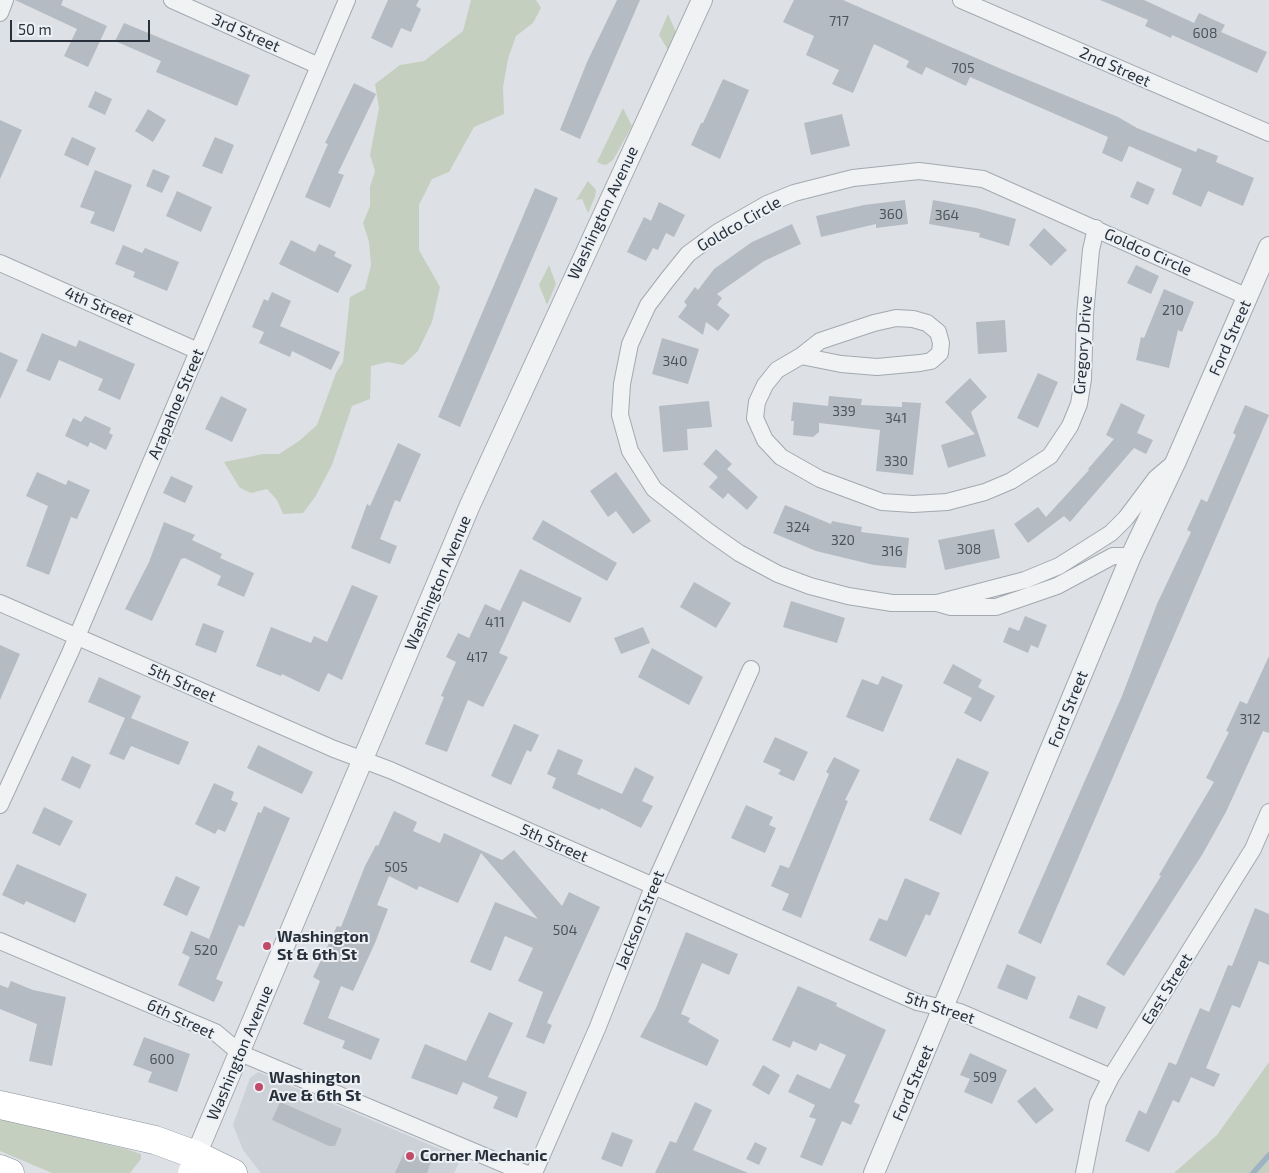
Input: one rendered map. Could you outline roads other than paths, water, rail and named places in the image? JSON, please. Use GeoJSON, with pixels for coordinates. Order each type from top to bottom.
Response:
{"type":"FeatureCollection","features":[{"type":"Feature","properties":{"kind":"highway"},"geometry":{"type":"LineString","coordinates":[[0,1105],[155,1140],[193,1164],[233,1173]]}},
{"type":"Feature","properties":{"kind":"highway"},"geometry":{"type":"LineString","coordinates":[[0,1169],[10,1173]]}},
{"type":"Feature","properties":{"kind":"street"},"geometry":{"type":"LineString","coordinates":[[0,13],[6,0]]}},
{"type":"Feature","properties":{"kind":"street","name":"3rd Street"},"geometry":{"type":"LineString","coordinates":[[172,0],[319,66]]}},
{"type":"Feature","properties":{"kind":"street","name":"Arapahoe Street"},"geometry":{"type":"LineString","coordinates":[[0,806],[76,636],[346,0]]}},
{"type":"Feature","properties":{"kind":"street","name":"Washington Avenue"},"geometry":{"type":"LineString","coordinates":[[193,1164],[470,505],[702,0]]}},
{"type":"Feature","properties":{"kind":"street","name":"2nd Street"},"geometry":{"type":"LineString","coordinates":[[962,0],[1269,133]]}},
{"type":"Feature","properties":{"kind":"street","name":"Goldco Circle"},"geometry":{"type":"LineString","coordinates":[[1176,461],[1156,478],[1126,518],[1111,533],[1059,566],[1024,580],[937,602],[892,603],[848,596],[810,586],[778,574],[716,538],[654,489],[630,451],[620,415],[622,384],[630,344],[648,305],[688,254],[718,232],[767,204],[794,193],[853,178],[919,171],[983,179],[1248,297]]}},
{"type":"Feature","properties":{"kind":"street","name":"Gregory Drive"},"geometry":{"type":"LineString","coordinates":[[801,356],[841,364],[877,367],[931,361],[940,353],[941,343],[938,332],[927,323],[912,319],[896,318],[859,327],[820,341],[801,356],[777,370],[765,384],[757,402],[755,418],[765,440],[781,457],[820,479],[882,502],[913,504],[947,502],[985,492],[1011,481],[1050,456],[1070,426],[1079,404],[1083,379],[1085,315],[1091,250],[1096,228]]}},
{"type":"Feature","properties":{"kind":"street","name":"Ford Street"},"geometry":{"type":"LineString","coordinates":[[874,1173],[944,1010],[1131,556],[1176,461],[1269,247]]}},
{"type":"Feature","properties":{"kind":"street","name":"4th Street"},"geometry":{"type":"LineString","coordinates":[[0,263],[198,351]]}},
{"type":"Feature","properties":{"kind":"street","name":"Goldco Circle"},"geometry":{"type":"LineString","coordinates":[[937,602],[951,607],[996,607],[1058,586],[1113,556],[1131,556]]}},
{"type":"Feature","properties":{"kind":"street","name":"5th Street"},"geometry":{"type":"LineString","coordinates":[[0,603],[334,749],[364,759],[917,1002],[944,1010],[960,1012],[1110,1077]]}},
{"type":"Feature","properties":{"kind":"street","name":"Jackson Street"},"geometry":{"type":"LineString","coordinates":[[534,1173],[596,1029],[653,887],[751,669]]}},
{"type":"Feature","properties":{"kind":"street","name":"East Street"},"geometry":{"type":"LineString","coordinates":[[1084,1173],[1098,1103],[1110,1077],[1253,849],[1269,812]]}},
{"type":"Feature","properties":{"kind":"street","name":"6th Street"},"geometry":{"type":"LineString","coordinates":[[0,941],[215,1032],[240,1053],[525,1173]]}},
{"type":"Feature","properties":{"kind":"waterway"},"geometry":{"type":"LineString","coordinates":[[1253,1173],[1269,1155]]}},
{"type":"Feature","properties":{"kind":"place","name":"Washington St & 6th St"},"geometry":{"type":"Point","coordinates":[267,946]}},
{"type":"Feature","properties":{"kind":"place","name":"Washington Ave & 6th St"},"geometry":{"type":"Point","coordinates":[259,1087]}},
{"type":"Feature","properties":{"kind":"place","name":"Corner Mechanic"},"geometry":{"type":"Point","coordinates":[410,1156]}}]}
